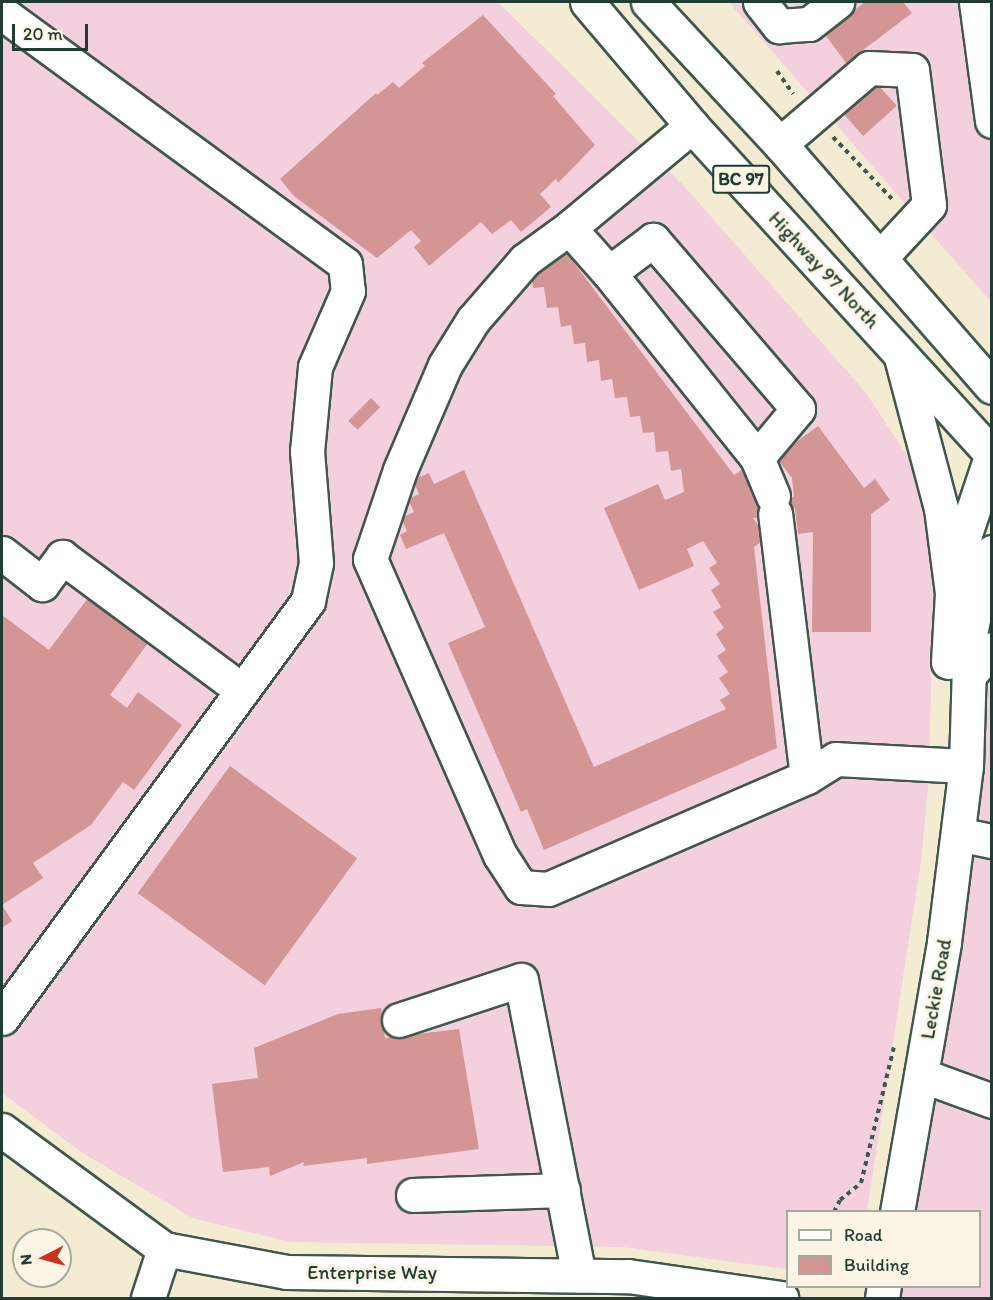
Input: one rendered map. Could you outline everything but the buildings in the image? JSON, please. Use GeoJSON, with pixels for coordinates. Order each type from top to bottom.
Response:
{"type":"FeatureCollection","features":[{"type":"Feature","properties":{"kind":"main road","name":"Highway 97 North"},"geometry":{"type":"LineString","coordinates":[[587,2],[692,126],[900,352],[991,455]]}},
{"type":"Feature","properties":{"kind":"main road","name":"BC 97"},"geometry":{"type":"LineString","coordinates":[[648,2],[780,144],[992,387]]}},
{"type":"Feature","properties":{"kind":"main road"},"geometry":{"type":"LineString","coordinates":[[760,2],[779,26],[809,24],[837,2]]}},
{"type":"Feature","properties":{"kind":"main road"},"geometry":{"type":"LineString","coordinates":[[976,2],[992,121]]}},
{"type":"Feature","properties":{"kind":"main road"},"geometry":{"type":"LineString","coordinates":[[2,13],[345,264],[348,291],[315,367],[307,451],[316,563],[308,601],[2,1018]]}},
{"type":"Feature","properties":{"kind":"main road"},"geometry":{"type":"LineString","coordinates":[[780,144],[869,68],[912,70],[929,205],[880,258]]}},
{"type":"Feature","properties":{"kind":"main road"},"geometry":{"type":"LineString","coordinates":[[692,126],[569,228],[525,260],[473,320],[445,365],[400,470],[370,559],[500,855],[521,887],[548,889],[807,777],[836,759],[966,766]]}},
{"type":"Feature","properties":{"kind":"main road"},"geometry":{"type":"LineString","coordinates":[[569,228],[609,273],[757,458],[774,505],[807,777]]}},
{"type":"Feature","properties":{"kind":"main road"},"geometry":{"type":"LineString","coordinates":[[609,273],[653,240],[798,409],[757,458]]}},
{"type":"Feature","properties":{"kind":"main road"},"geometry":{"type":"LineString","coordinates":[[943,331],[992,352]]}},
{"type":"Feature","properties":{"kind":"main road"},"geometry":{"type":"LineString","coordinates":[[900,352],[940,508],[952,593]]}},
{"type":"Feature","properties":{"kind":"main road","name":"Leckie Road"},"geometry":{"type":"LineString","coordinates":[[966,766],[952,733],[947,646],[952,593],[965,534],[991,455]]}},
{"type":"Feature","properties":{"kind":"main road","name":"Leckie Road"},"geometry":{"type":"LineString","coordinates":[[897,1210],[921,1075],[958,834],[966,766],[970,634],[983,571],[992,552]]}},
{"type":"Feature","properties":{"kind":"main road"},"geometry":{"type":"LineString","coordinates":[[2,553],[42,584],[62,557],[242,690]]}},
{"type":"Feature","properties":{"kind":"main road"},"geometry":{"type":"LineString","coordinates":[[970,674],[992,649]]}},
{"type":"Feature","properties":{"kind":"main road"},"geometry":{"type":"LineString","coordinates":[[958,834],[992,841]]}},
{"type":"Feature","properties":{"kind":"main road"},"geometry":{"type":"LineString","coordinates":[[399,1020],[521,980],[579,1275]]}},
{"type":"Feature","properties":{"kind":"main road"},"geometry":{"type":"LineString","coordinates":[[921,1075],[992,1101]]}},
{"type":"Feature","properties":{"kind":"main road","name":"Enterprise Way"},"geometry":{"type":"LineString","coordinates":[[2,1130],[164,1249],[286,1272],[628,1276],[781,1299]]}},
{"type":"Feature","properties":{"kind":"main road"},"geometry":{"type":"LineString","coordinates":[[413,1195],[563,1190]]}},
{"type":"Feature","properties":{"kind":"main road"},"geometry":{"type":"LineString","coordinates":[[148,1299],[164,1249]]}},
{"type":"Feature","properties":{"kind":"path"},"geometry":{"type":"LineString","coordinates":[[777,71],[813,116],[914,221]]}},
{"type":"Feature","properties":{"kind":"path"},"geometry":{"type":"LineString","coordinates":[[835,1210],[840,1200],[861,1183],[896,1039]]}},
{"type":"Feature","properties":{"kind":"shaded area"},"geometry":{"type":"Polygon","coordinates":[[[2,2],[498,2],[684,186],[866,393],[908,457],[926,514],[933,583],[929,777],[921,861],[867,1210],[786,1210],[786,1269],[622,1247],[291,1242],[193,1218],[81,1152],[2,1093],[2,2]]]}},
{"type":"Feature","properties":{"kind":"shaded area"},"geometry":{"type":"Polygon","coordinates":[[[729,2],[991,2],[991,302],[729,2]]]}},
{"type":"Feature","properties":{"kind":"shaded area"},"geometry":{"type":"Polygon","coordinates":[[[991,674],[991,1298],[899,1298],[900,1288],[981,1288],[981,1210],[911,1210],[991,674]]]}}]}
